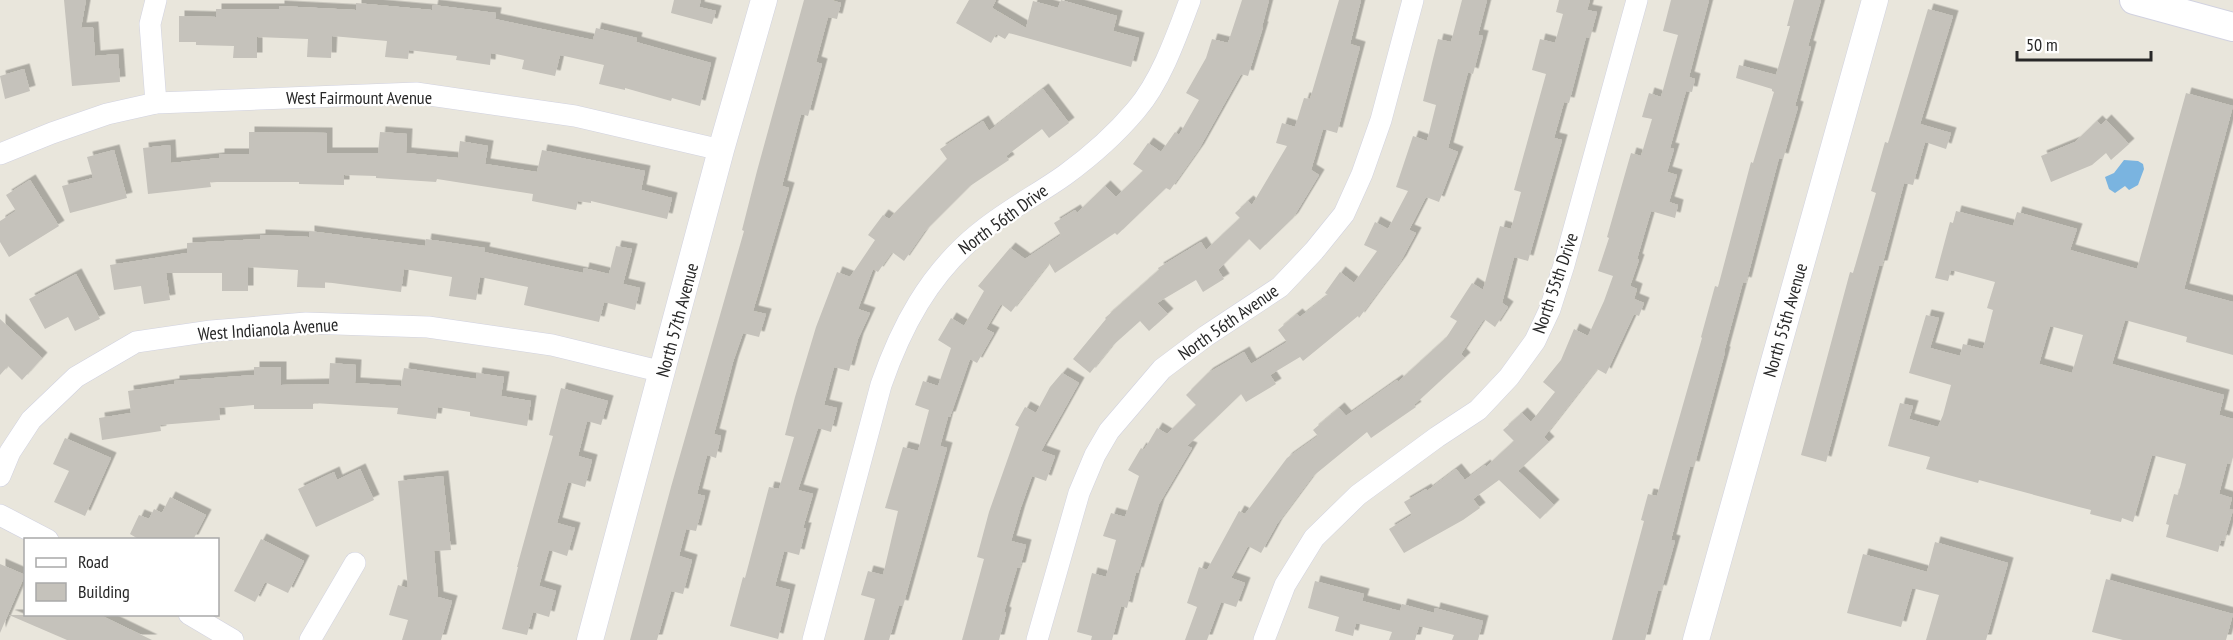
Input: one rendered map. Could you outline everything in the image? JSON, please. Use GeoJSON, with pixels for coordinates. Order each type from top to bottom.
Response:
{"type":"FeatureCollection","features":[{"type":"Feature","properties":{"kind":"main road"},"geometry":{"type":"LineString","coordinates":[[2134,0],[2233,27]]}},
{"type":"Feature","properties":{"kind":"street"},"geometry":{"type":"LineString","coordinates":[[156,0],[150,24],[156,103]]}},
{"type":"Feature","properties":{"kind":"street","name":"North 57th Avenue"},"geometry":{"type":"LineString","coordinates":[[590,640],[721,150],[764,0]]}},
{"type":"Feature","properties":{"kind":"street","name":"North 56th Drive"},"geometry":{"type":"LineString","coordinates":[[813,640],[880,386],[893,350],[927,288],[952,257],[979,233],[1087,158],[1108,140],[1138,108],[1153,84],[1175,39],[1190,0]]}},
{"type":"Feature","properties":{"kind":"street","name":"North 56th Avenue"},"geometry":{"type":"LineString","coordinates":[[1037,640],[1079,493],[1095,455],[1110,431],[1162,369],[1199,341],[1280,288],[1314,251],[1344,213],[1362,174],[1381,120],[1413,0]]}},
{"type":"Feature","properties":{"kind":"street","name":"North 55th Drive"},"geometry":{"type":"LineString","coordinates":[[1264,640],[1285,585],[1314,538],[1358,495],[1419,449],[1478,410],[1509,377],[1535,340],[1550,309],[1564,265],[1637,0]]}},
{"type":"Feature","properties":{"kind":"street","name":"North 55th Avenue"},"geometry":{"type":"LineString","coordinates":[[1696,640],[1875,0]]}},
{"type":"Feature","properties":{"kind":"street","name":"West Fairmount Avenue"},"geometry":{"type":"LineString","coordinates":[[0,154],[52,132],[107,114],[156,103],[416,93],[575,116],[721,150]]}},
{"type":"Feature","properties":{"kind":"street","name":"West Indianola Avenue"},"geometry":{"type":"LineString","coordinates":[[0,476],[10,452],[31,420],[76,377],[136,342],[212,331],[306,323],[428,327],[552,345],[663,372]]}},
{"type":"Feature","properties":{"kind":"street"},"geometry":{"type":"LineString","coordinates":[[0,515],[44,538]]}},
{"type":"Feature","properties":{"kind":"street"},"geometry":{"type":"LineString","coordinates":[[310,640],[355,563]]}},
{"type":"Feature","properties":{"kind":"street"},"geometry":{"type":"LineString","coordinates":[[191,616],[233,640]]}},
{"type":"Feature","properties":{"kind":"water"},"geometry":{"type":"Polygon","coordinates":[[[2124,160],[2138,161],[2143,164],[2144,169],[2138,185],[2129,190],[2125,186],[2115,193],[2109,189],[2105,177],[2114,173],[2124,160]]]}},
{"type":"Feature","properties":{"kind":"building"},"geometry":{"type":"Polygon","coordinates":[[[64,0],[86,0],[81,28],[93,27],[95,56],[118,54],[120,82],[72,86],[64,0]]]}},
{"type":"Feature","properties":{"kind":"building"},"geometry":{"type":"Polygon","coordinates":[[[674,0],[701,0],[699,7],[716,11],[712,24],[671,13],[674,0]]]}},
{"type":"Feature","properties":{"kind":"building"},"geometry":{"type":"Polygon","coordinates":[[[804,0],[831,0],[841,3],[837,19],[828,17],[816,62],[822,64],[808,116],[801,114],[782,186],[789,188],[753,311],[766,314],[759,337],[743,333],[733,362],[714,434],[721,436],[716,458],[707,455],[697,494],[705,496],[696,531],[686,529],[679,556],[692,560],[683,594],[671,591],[657,640],[630,640],[744,231],[742,230],[757,171],[804,0]]]}},
{"type":"Feature","properties":{"kind":"building"},"geometry":{"type":"Polygon","coordinates":[[[969,0],[996,0],[992,8],[1026,28],[1033,1],[1058,8],[1061,0],[1117,16],[1113,31],[1139,38],[1131,67],[1009,33],[1005,39],[996,34],[991,43],[956,23],[969,0]]]}},
{"type":"Feature","properties":{"kind":"building"},"geometry":{"type":"Polygon","coordinates":[[[1242,0],[1269,0],[1248,76],[1241,74],[1199,149],[1170,190],[1166,188],[1117,235],[1115,233],[1055,273],[1049,263],[1011,312],[1001,304],[986,329],[994,333],[977,363],[970,359],[950,417],[948,417],[940,446],[947,448],[903,606],[899,605],[889,640],[864,640],[875,599],[861,595],[868,571],[883,575],[898,511],[885,508],[903,447],[918,451],[929,410],[915,405],[923,381],[938,386],[951,348],[938,340],[951,318],[964,326],[984,291],[978,286],[1010,248],[1025,259],[1061,235],[1054,223],[1075,210],[1077,213],[1105,186],[1116,197],[1143,171],[1133,164],[1148,143],[1161,152],[1175,132],[1179,135],[1199,100],[1186,93],[1206,58],[1212,39],[1228,43],[1242,0]]]}},
{"type":"Feature","properties":{"kind":"building"},"geometry":{"type":"Polygon","coordinates":[[[1339,0],[1361,0],[1350,44],[1360,47],[1337,133],[1323,129],[1311,170],[1319,175],[1293,218],[1260,250],[1249,239],[1218,270],[1224,279],[1203,292],[1196,280],[1157,303],[1168,314],[1149,331],[1140,321],[1111,347],[1090,373],[1073,359],[1105,318],[1159,270],[1158,268],[1201,242],[1206,250],[1240,218],[1235,213],[1248,201],[1252,205],[1287,146],[1276,143],[1282,123],[1295,127],[1304,98],[1310,99],[1339,0]]]}},
{"type":"Feature","properties":{"kind":"building"},"geometry":{"type":"Polygon","coordinates":[[[1462,0],[1487,0],[1478,35],[1483,36],[1473,74],[1468,72],[1448,148],[1458,152],[1439,202],[1426,197],[1409,230],[1416,233],[1401,261],[1359,318],[1358,316],[1303,361],[1300,357],[1270,375],[1276,384],[1246,402],[1241,394],[1187,446],[1192,448],[1159,504],[1138,573],[1136,572],[1127,608],[1121,606],[1112,640],[1091,640],[1092,636],[1077,632],[1092,573],[1106,577],[1116,540],[1103,536],[1111,513],[1125,517],[1139,476],[1128,470],[1141,448],[1144,450],[1157,428],[1167,434],[1196,405],[1186,395],[1208,373],[1244,352],[1251,364],[1287,342],[1278,330],[1297,314],[1300,317],[1328,295],[1325,293],[1340,272],[1354,283],[1377,251],[1364,245],[1375,222],[1388,229],[1408,191],[1396,187],[1413,136],[1427,141],[1436,105],[1423,101],[1432,63],[1438,39],[1451,42],[1462,0]]]}},
{"type":"Feature","properties":{"kind":"building"},"geometry":{"type":"Polygon","coordinates":[[[1559,0],[1590,0],[1587,10],[1597,12],[1590,38],[1586,37],[1569,103],[1564,102],[1554,138],[1562,140],[1528,261],[1514,257],[1502,303],[1508,307],[1495,327],[1484,319],[1461,354],[1465,358],[1414,405],[1416,407],[1371,438],[1367,432],[1312,477],[1277,524],[1261,553],[1248,546],[1231,578],[1245,583],[1236,607],[1221,602],[1207,640],[1185,640],[1197,607],[1187,603],[1199,567],[1207,570],[1239,511],[1245,514],[1287,458],[1318,436],[1313,430],[1339,408],[1346,416],[1397,380],[1398,382],[1446,338],[1457,321],[1450,317],[1472,283],[1483,290],[1500,226],[1511,229],[1521,192],[1514,190],[1546,74],[1532,70],[1540,39],[1555,43],[1563,14],[1556,12],[1559,0]]]}},
{"type":"Feature","properties":{"kind":"building"},"geometry":{"type":"Polygon","coordinates":[[[1671,0],[1709,0],[1689,77],[1695,79],[1692,92],[1686,91],[1670,148],[1674,149],[1667,172],[1677,175],[1669,202],[1678,205],[1675,218],[1651,211],[1630,286],[1637,289],[1634,299],[1644,303],[1639,316],[1634,314],[1606,374],[1597,369],[1544,437],[1549,442],[1518,471],[1554,505],[1540,519],[1499,480],[1473,499],[1480,508],[1404,553],[1389,529],[1412,515],[1404,502],[1426,489],[1427,491],[1456,469],[1465,480],[1485,465],[1486,467],[1514,441],[1503,430],[1522,413],[1531,422],[1555,392],[1543,382],[1561,360],[1574,329],[1588,336],[1613,276],[1598,271],[1631,153],[1641,156],[1652,119],[1642,117],[1649,93],[1661,97],[1678,35],[1663,31],[1671,0]]]}},
{"type":"Feature","properties":{"kind":"building"},"geometry":{"type":"Polygon","coordinates":[[[1794,0],[1821,0],[1795,106],[1798,107],[1783,159],[1779,158],[1746,283],[1743,282],[1694,467],[1690,466],[1671,540],[1675,541],[1661,591],[1658,590],[1645,640],[1612,640],[1644,521],[1641,520],[1648,494],[1657,496],[1715,286],[1718,287],[1751,162],[1753,163],[1774,92],[1772,89],[1736,78],[1739,65],[1776,75],[1790,26],[1787,26],[1794,0]]]}},
{"type":"Feature","properties":{"kind":"building"},"geometry":{"type":"Polygon","coordinates":[[[356,3],[432,10],[433,5],[496,13],[495,19],[593,40],[596,28],[637,38],[636,42],[711,63],[700,106],[672,98],[671,101],[625,88],[625,90],[599,84],[604,65],[560,55],[555,76],[522,69],[524,60],[491,53],[490,65],[456,60],[457,56],[409,50],[408,59],[385,57],[387,41],[332,36],[331,58],[307,57],[308,39],[257,37],[257,58],[233,58],[234,46],[179,42],[179,16],[216,17],[216,9],[279,9],[279,6],[356,10],[356,3]]]}},
{"type":"Feature","properties":{"kind":"building"},"geometry":{"type":"Polygon","coordinates":[[[1928,9],[1953,16],[1920,124],[1951,133],[1946,149],[1925,142],[1913,185],[1904,183],[1826,462],[1801,455],[1850,272],[1853,273],[1876,193],[1871,191],[1885,142],[1888,143],[1928,9]]]}},
{"type":"Feature","properties":{"kind":"building"},"geometry":{"type":"Polygon","coordinates":[[[24,69],[30,91],[5,99],[0,76],[24,69]]]}},
{"type":"Feature","properties":{"kind":"building"},"geometry":{"type":"Polygon","coordinates":[[[1043,89],[1069,123],[1049,138],[1042,129],[1006,156],[1009,160],[970,186],[924,232],[904,261],[892,252],[878,272],[873,269],[858,309],[870,313],[858,339],[849,371],[834,367],[824,405],[837,408],[831,432],[818,428],[798,490],[813,494],[803,528],[806,528],[799,555],[784,551],[775,586],[790,590],[778,639],[730,626],[769,487],[779,489],[794,437],[785,435],[795,397],[816,327],[837,272],[850,277],[875,240],[868,235],[883,215],[889,219],[947,159],[940,149],[983,121],[989,131],[1043,89]]]}},
{"type":"Feature","properties":{"kind":"building"},"geometry":{"type":"Polygon","coordinates":[[[2186,93],[2233,106],[2184,289],[2233,302],[2233,355],[2186,342],[2187,337],[2125,320],[2112,364],[2224,395],[2219,415],[2233,419],[2233,456],[2231,464],[2227,463],[2219,494],[2232,498],[2229,509],[2233,510],[2224,541],[2221,540],[2218,552],[2166,537],[2169,525],[2166,524],[2174,494],[2178,495],[2186,464],[2152,455],[2133,522],[2122,518],[2121,522],[2090,514],[2091,510],[1979,480],[1978,483],[1926,469],[1930,457],[1888,446],[1900,403],[1913,406],[1909,419],[1938,427],[1943,415],[1951,385],[1909,373],[1926,315],[1939,318],[1930,348],[1960,356],[1963,344],[1983,349],[1993,310],[1987,308],[1995,282],[1951,270],[1948,281],[1935,278],[1950,222],[1953,223],[1956,211],[2013,226],[2017,212],[2077,229],[2070,250],[2137,269],[2186,93]],[[2050,326],[2039,364],[2072,373],[2083,335],[2050,326]]]}},
{"type":"Feature","properties":{"kind":"building"},"geometry":{"type":"Polygon","coordinates":[[[2106,120],[2129,144],[2111,160],[2106,153],[2092,165],[2051,182],[2041,156],[2075,142],[2097,121],[2101,125],[2106,120]]]}},
{"type":"Feature","properties":{"kind":"building"},"geometry":{"type":"Polygon","coordinates":[[[249,132],[327,133],[327,153],[378,153],[380,132],[407,134],[406,153],[458,158],[460,141],[488,146],[485,164],[537,172],[542,150],[645,171],[641,190],[672,198],[667,219],[591,201],[591,203],[578,201],[576,210],[532,201],[533,194],[437,179],[436,182],[376,178],[376,176],[344,175],[344,185],[299,184],[299,182],[210,182],[211,187],[148,194],[143,148],[170,145],[171,163],[219,158],[219,154],[249,154],[249,132]]]}},
{"type":"Feature","properties":{"kind":"building"},"geometry":{"type":"Polygon","coordinates":[[[114,150],[127,198],[70,213],[62,186],[93,178],[87,157],[114,150]]]}},
{"type":"Feature","properties":{"kind":"building"},"geometry":{"type":"Polygon","coordinates":[[[30,180],[59,226],[9,257],[0,242],[0,221],[16,211],[6,195],[30,180]]]}},
{"type":"Feature","properties":{"kind":"building"},"geometry":{"type":"Polygon","coordinates":[[[309,231],[425,246],[426,239],[485,248],[484,252],[583,273],[584,268],[609,274],[616,246],[632,249],[623,284],[640,288],[635,310],[604,302],[599,322],[524,305],[528,287],[480,277],[476,300],[449,296],[452,277],[404,269],[401,292],[325,282],[325,288],[297,287],[298,270],[248,267],[248,291],[222,291],[222,273],[166,273],[170,300],[144,304],[141,286],[114,290],[110,265],[187,253],[187,243],[260,239],[260,235],[309,237],[309,231]]]}},
{"type":"Feature","properties":{"kind":"building"},"geometry":{"type":"Polygon","coordinates":[[[76,274],[100,319],[75,331],[68,317],[45,329],[29,299],[76,274]]]}},
{"type":"Feature","properties":{"kind":"building"},"geometry":{"type":"Polygon","coordinates":[[[0,319],[42,358],[22,380],[8,366],[0,375],[0,319]]]}},
{"type":"Feature","properties":{"kind":"building"},"geometry":{"type":"Polygon","coordinates":[[[330,363],[356,365],[355,383],[401,386],[404,368],[476,379],[477,373],[504,377],[501,396],[531,401],[527,426],[470,416],[470,412],[438,407],[436,419],[397,414],[398,408],[313,403],[313,409],[254,409],[254,405],[219,408],[220,420],[160,425],[161,431],[102,440],[99,418],[131,413],[128,391],[174,384],[174,381],[254,375],[254,367],[281,367],[281,385],[329,384],[330,363]]]}},
{"type":"Feature","properties":{"kind":"building"},"geometry":{"type":"Polygon","coordinates":[[[1062,373],[1079,383],[1041,451],[1055,456],[1046,481],[1032,476],[1020,510],[1011,541],[1026,545],[1004,612],[1006,613],[999,640],[962,640],[984,559],[977,557],[989,512],[1019,427],[1015,425],[1025,407],[1036,413],[1050,387],[1062,373]]]}},
{"type":"Feature","properties":{"kind":"building"},"geometry":{"type":"Polygon","coordinates":[[[561,388],[608,401],[601,425],[587,421],[578,456],[592,460],[585,487],[568,482],[557,523],[575,528],[567,556],[549,550],[539,586],[556,591],[549,617],[533,612],[527,635],[502,629],[553,436],[549,435],[561,388]]]}},
{"type":"Feature","properties":{"kind":"building"},"geometry":{"type":"Polygon","coordinates":[[[65,438],[111,458],[85,516],[54,502],[69,471],[53,464],[65,438]]]}},
{"type":"Feature","properties":{"kind":"building"},"geometry":{"type":"Polygon","coordinates":[[[360,469],[374,500],[316,527],[298,489],[334,472],[337,480],[360,469]]]}},
{"type":"Feature","properties":{"kind":"building"},"geometry":{"type":"Polygon","coordinates":[[[443,476],[451,550],[434,551],[438,597],[452,601],[441,640],[402,640],[408,620],[389,615],[398,585],[408,588],[398,481],[443,476]]]}},
{"type":"Feature","properties":{"kind":"building"},"geometry":{"type":"Polygon","coordinates":[[[170,497],[206,515],[194,538],[137,538],[130,534],[139,515],[149,519],[154,509],[162,513],[170,497]]]}},
{"type":"Feature","properties":{"kind":"building"},"geometry":{"type":"Polygon","coordinates":[[[261,539],[304,561],[288,593],[265,582],[255,602],[234,591],[261,539]]]}},
{"type":"Feature","properties":{"kind":"building"},"geometry":{"type":"Polygon","coordinates":[[[1935,542],[2008,563],[1986,640],[1926,640],[1939,595],[1912,588],[1901,627],[1847,613],[1863,554],[1927,572],[1935,542]]]}},
{"type":"Feature","properties":{"kind":"building"},"geometry":{"type":"Polygon","coordinates":[[[0,564],[24,575],[24,577],[0,633],[0,564]]]}},
{"type":"Feature","properties":{"kind":"building"},"geometry":{"type":"Polygon","coordinates":[[[2106,579],[2233,614],[2226,640],[2123,640],[2092,632],[2106,579]]]}},
{"type":"Feature","properties":{"kind":"building"},"geometry":{"type":"Polygon","coordinates":[[[1315,581],[1364,594],[1362,601],[1400,611],[1402,604],[1434,613],[1435,608],[1483,621],[1478,640],[1452,640],[1454,635],[1419,626],[1415,640],[1389,640],[1392,632],[1356,623],[1353,636],[1335,631],[1339,617],[1308,608],[1315,581]]]}},
{"type":"Feature","properties":{"kind":"building"},"geometry":{"type":"Polygon","coordinates":[[[9,615],[102,616],[152,640],[67,640],[9,615]]]}}]}
